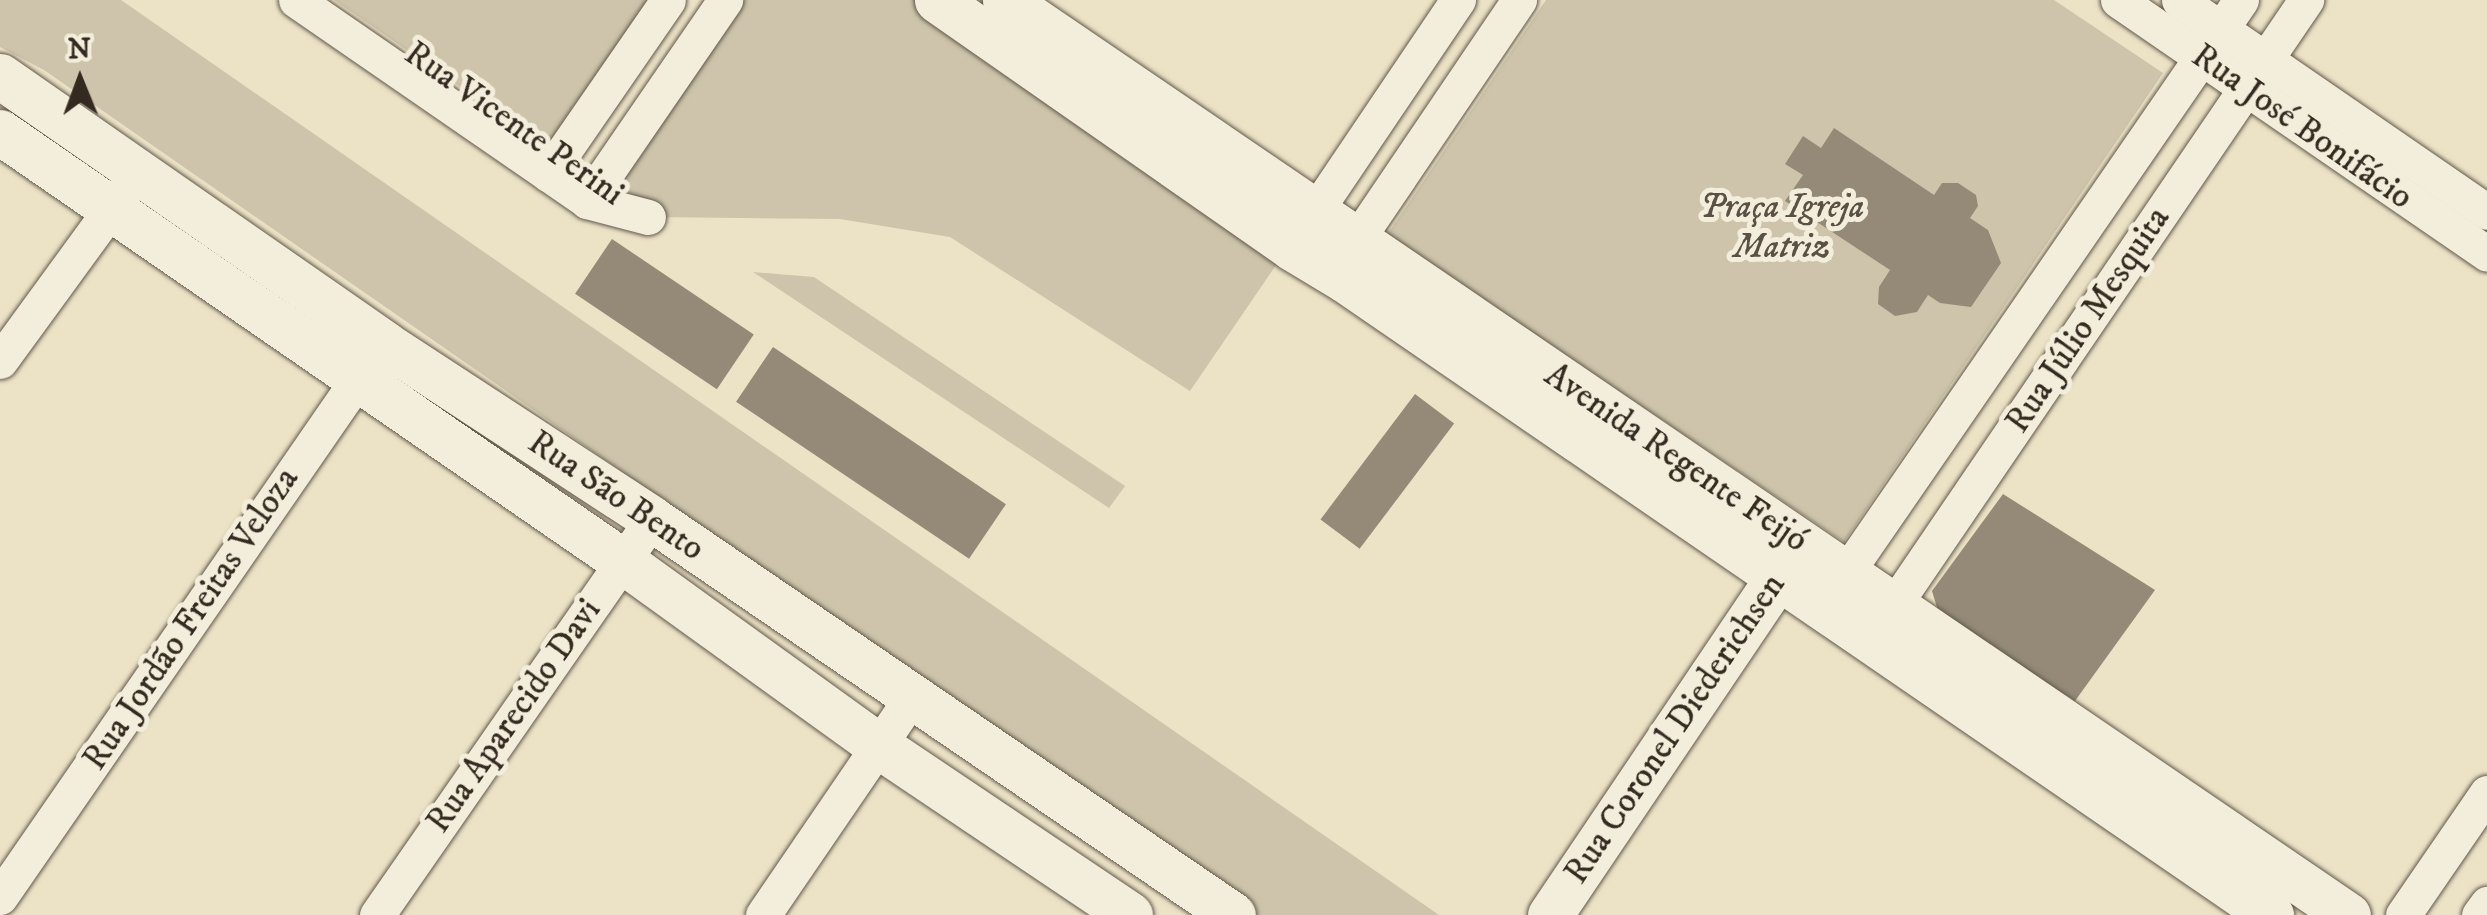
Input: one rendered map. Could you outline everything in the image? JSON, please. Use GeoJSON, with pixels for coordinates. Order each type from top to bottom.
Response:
{"type":"FeatureCollection","features":[{"type":"Feature","properties":{"kind":"street","name":"Rua Vicente Perini"},"geometry":{"type":"LineString","coordinates":[[296,0],[593,192],[725,0]]}},
{"type":"Feature","properties":{"kind":"street","name":"Rua Vicente Perini"},"geometry":{"type":"LineString","coordinates":[[334,0],[554,165]]}},
{"type":"Feature","properties":{"kind":"street"},"geometry":{"type":"LineString","coordinates":[[554,165],[668,0]]}},
{"type":"Feature","properties":{"kind":"street","name":"Avenida Regente Feijó"},"geometry":{"type":"LineString","coordinates":[[938,0],[1129,108],[2208,846],[2348,915]]}},
{"type":"Feature","properties":{"kind":"street","name":"Avenida Regente Feijó"},"geometry":{"type":"LineString","coordinates":[[1005,0],[1129,108]]}},
{"type":"Feature","properties":{"kind":"street"},"geometry":{"type":"LineString","coordinates":[[1303,229],[1458,0]]}},
{"type":"Feature","properties":{"kind":"street"},"geometry":{"type":"LineString","coordinates":[[1346,256],[1519,0]]}},
{"type":"Feature","properties":{"kind":"street","name":"Rua José Bonifácio"},"geometry":{"type":"LineString","coordinates":[[2118,0],[2210,43],[2487,254]]}},
{"type":"Feature","properties":{"kind":"street","name":"Rua José Bonifácio"},"geometry":{"type":"LineString","coordinates":[[2178,0],[2210,43]]}},
{"type":"Feature","properties":{"kind":"street","name":"Rua Júlio Mesquita"},"geometry":{"type":"LineString","coordinates":[[1834,590],[2241,0]]}},
{"type":"Feature","properties":{"kind":"street","name":"Rua Júlio Mesquita"},"geometry":{"type":"LineString","coordinates":[[1882,623],[2306,0]]}},
{"type":"Feature","properties":{"kind":"street","name":"Rua José Bonifácio"},"geometry":{"type":"LineString","coordinates":[[2255,74],[2487,212]]}},
{"type":"Feature","properties":{"kind":"street","name":"Rua São Bento"},"geometry":{"type":"LineString","coordinates":[[0,76],[385,344],[652,519],[1233,915]]}},
{"type":"Feature","properties":{"kind":"street","name":"Rua São Bento"},"geometry":{"type":"LineString","coordinates":[[0,132],[621,560],[876,744],[1130,915]]}},
{"type":"Feature","properties":{"kind":"street"},"geometry":{"type":"LineString","coordinates":[[0,362],[138,172]]}},
{"type":"Feature","properties":{"kind":"street"},"geometry":{"type":"LineString","coordinates":[[2019,322],[2067,351]]}},
{"type":"Feature","properties":{"kind":"street","name":"Rua Jordão Freitas Veloza"},"geometry":{"type":"LineString","coordinates":[[0,897],[356,379],[385,344]]}},
{"type":"Feature","properties":{"kind":"street","name":"Rua Aparecido Davi"},"geometry":{"type":"LineString","coordinates":[[377,915],[652,519]]}},
{"type":"Feature","properties":{"kind":"street","name":"Rua Coronel Diederichsen"},"geometry":{"type":"LineString","coordinates":[[1550,915],[1590,850],[1789,560]]}},
{"type":"Feature","properties":{"kind":"street"},"geometry":{"type":"LineString","coordinates":[[763,915],[911,698]]}},
{"type":"Feature","properties":{"kind":"street"},"geometry":{"type":"LineString","coordinates":[[2402,915],[2487,793]]}},
{"type":"Feature","properties":{"kind":"street"},"geometry":{"type":"LineString","coordinates":[[1047,859],[1080,812]]}},
{"type":"Feature","properties":{"kind":"street","name":"Avenida Regente Feijó"},"geometry":{"type":"LineString","coordinates":[[2208,846],[2271,915]]}},
{"type":"Feature","properties":{"kind":"street"},"geometry":{"type":"LineString","coordinates":[[2480,915],[2487,904]]}},
{"type":"Feature","properties":{"kind":"green space"},"geometry":{"type":"Polygon","coordinates":[[[0,0],[121,0],[1439,915],[1248,915],[980,720],[44,70],[0,47],[0,0]]]}},
{"type":"Feature","properties":{"kind":"green space"},"geometry":{"type":"Polygon","coordinates":[[[334,0],[668,0],[561,156],[334,0]]]}},
{"type":"Feature","properties":{"kind":"green space"},"geometry":{"type":"Polygon","coordinates":[[[725,0],[930,0],[1283,255],[1190,391],[950,237],[840,219],[648,217],[600,183],[725,0]]]}},
{"type":"Feature","properties":{"kind":"green space","name":"Praça Igreja Matriz"},"geometry":{"type":"Polygon","coordinates":[[[1546,0],[2054,0],[2163,73],[1844,542],[1387,235],[1546,0]]]}},
{"type":"Feature","properties":{"kind":"green space"},"geometry":{"type":"Polygon","coordinates":[[[753,272],[814,277],[1125,486],[1109,508],[753,272]]]}},
{"type":"Feature","properties":{"kind":"building"},"geometry":{"type":"Polygon","coordinates":[[[1834,128],[1934,195],[1942,183],[1958,183],[1976,195],[1978,206],[1970,218],[1988,230],[2001,263],[1971,307],[1940,303],[1928,295],[1917,312],[1895,316],[1878,304],[1879,287],[1890,270],[1785,201],[1803,175],[1785,164],[1803,136],[1821,148],[1834,128]]]}},
{"type":"Feature","properties":{"kind":"building"},"geometry":{"type":"Polygon","coordinates":[[[612,239],[754,335],[717,389],[575,294],[612,239]]]}},
{"type":"Feature","properties":{"kind":"building"},"geometry":{"type":"Polygon","coordinates":[[[773,347],[1006,504],[969,559],[736,402],[773,347]]]}},
{"type":"Feature","properties":{"kind":"building"},"geometry":{"type":"Polygon","coordinates":[[[1415,394],[1454,423],[1360,549],[1321,519],[1415,394]]]}},
{"type":"Feature","properties":{"kind":"building"},"geometry":{"type":"Polygon","coordinates":[[[2003,494],[2155,590],[2075,701],[1939,614],[1932,591],[2003,494]]]}}]}
